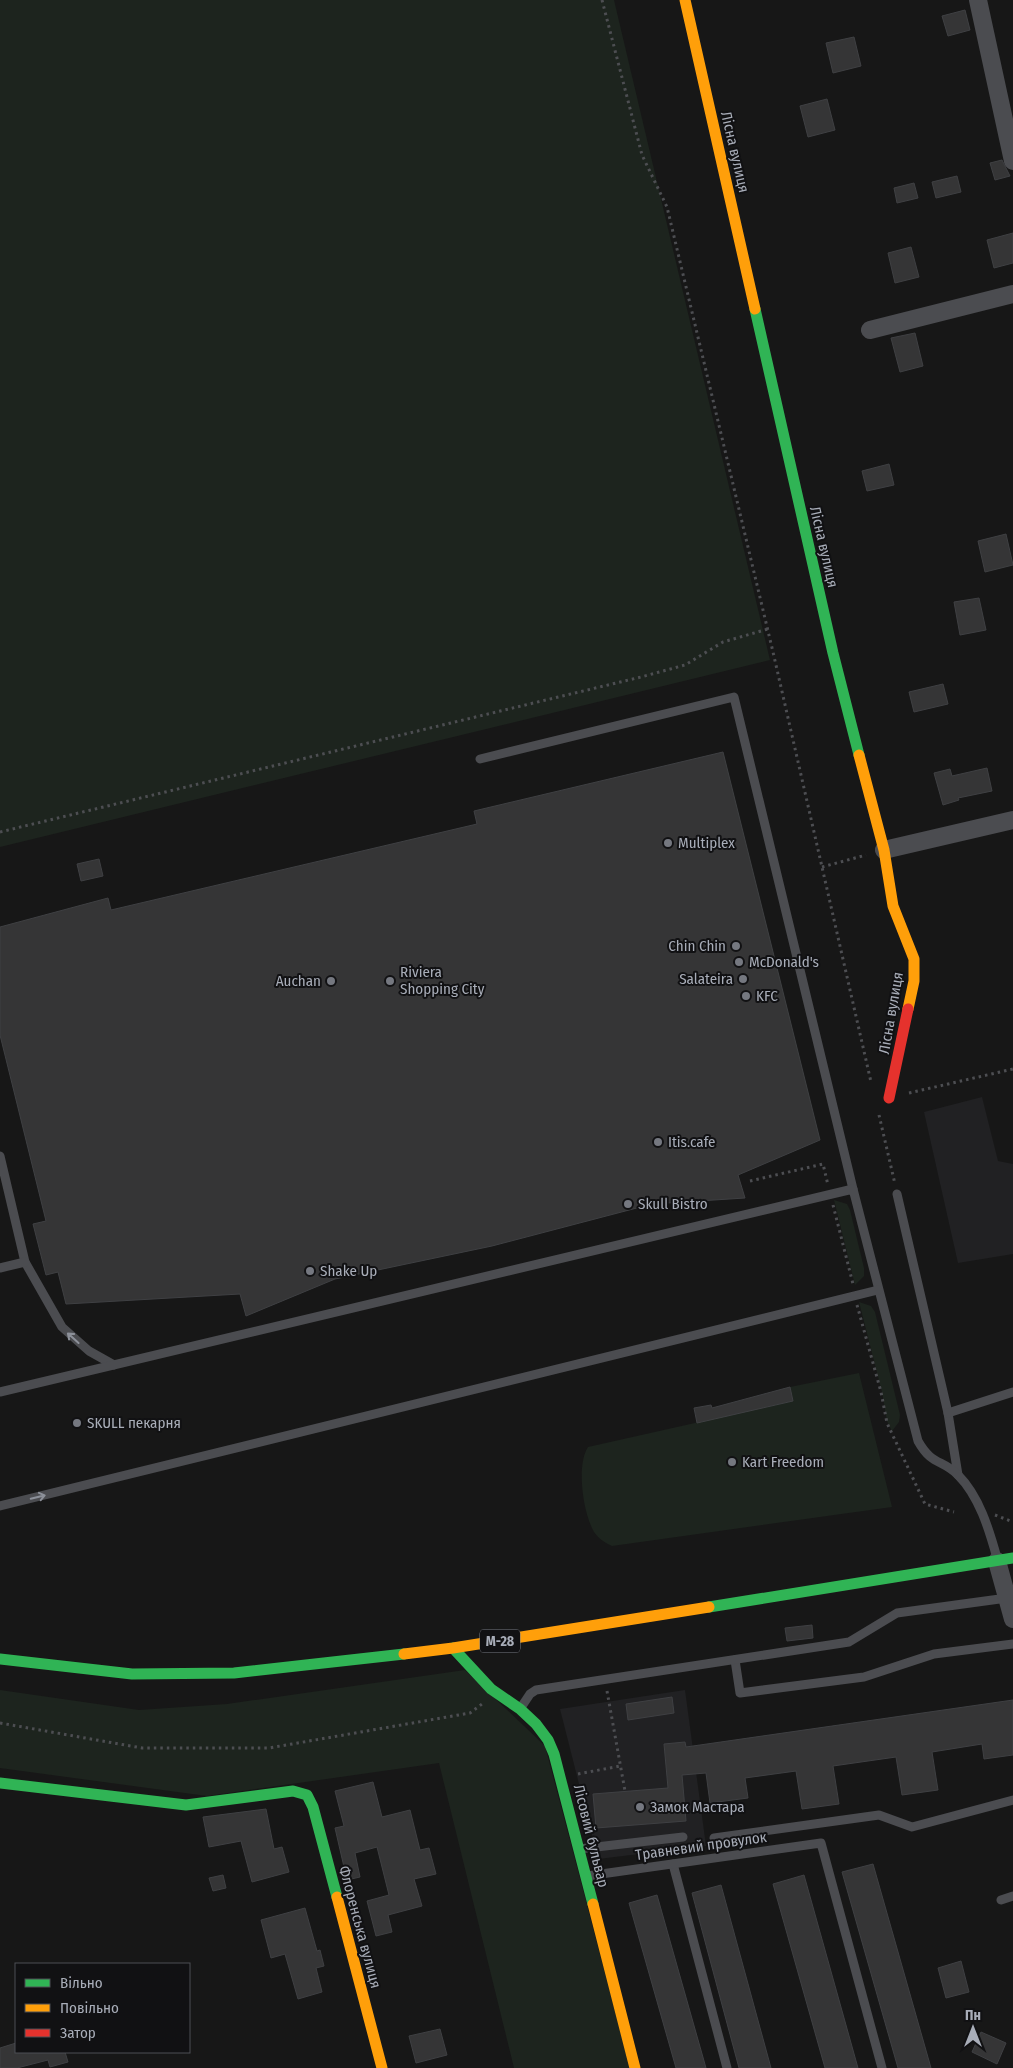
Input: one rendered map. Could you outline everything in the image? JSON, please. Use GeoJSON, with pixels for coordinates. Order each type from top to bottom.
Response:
{"type":"FeatureCollection","features":[{"type":"Feature","properties":{"kind":"main road","name":"Лісна вулиця"},"geometry":{"type":"LineString","coordinates":[[685,0],[833,653],[884,850],[893,906],[905,931],[914,959],[914,974],[906,1023],[889,1098]]}},
{"type":"Feature","properties":{"kind":"main road","name":"М-28"},"geometry":{"type":"LineString","coordinates":[[0,1659],[132,1674],[234,1673],[453,1648],[1005,1559]]}},
{"type":"Feature","properties":{"kind":"main road","name":"Лісовий бульвар"},"geometry":{"type":"LineString","coordinates":[[453,1648],[491,1689],[520,1709],[548,1740],[561,1776],[635,2068]]}},
{"type":"Feature","properties":{"kind":"main road","name":"Флоренська вулиця"},"geometry":{"type":"LineString","coordinates":[[0,1783],[186,1805],[293,1791],[308,1795],[313,1807],[382,2068]]}},
{"type":"Feature","properties":{"kind":"street"},"geometry":{"type":"LineString","coordinates":[[978,0],[1013,161]]}},
{"type":"Feature","properties":{"kind":"street"},"geometry":{"type":"LineString","coordinates":[[870,330],[1013,294]]}},
{"type":"Feature","properties":{"kind":"street"},"geometry":{"type":"LineString","coordinates":[[884,850],[1013,820]]}},
{"type":"Feature","properties":{"kind":"street"},"geometry":{"type":"LineString","coordinates":[[1005,1559],[1011,1611]]}},
{"type":"Feature","properties":{"kind":"lane"},"geometry":{"type":"LineString","coordinates":[[480,759],[734,697],[853,1189],[918,1441],[932,1460],[958,1475]]}},
{"type":"Feature","properties":{"kind":"lane"},"geometry":{"type":"LineString","coordinates":[[0,1156],[25,1262],[55,1318],[66,1332],[89,1351],[114,1365]]}},
{"type":"Feature","properties":{"kind":"lane"},"geometry":{"type":"LineString","coordinates":[[0,1392],[853,1189]]}},
{"type":"Feature","properties":{"kind":"lane"},"geometry":{"type":"LineString","coordinates":[[897,1194],[948,1413],[958,1475],[979,1506],[991,1536],[1005,1559]]}},
{"type":"Feature","properties":{"kind":"lane"},"geometry":{"type":"LineString","coordinates":[[0,1268],[25,1262]]}},
{"type":"Feature","properties":{"kind":"lane"},"geometry":{"type":"LineString","coordinates":[[0,1506],[878,1290]]}},
{"type":"Feature","properties":{"kind":"lane"},"geometry":{"type":"LineString","coordinates":[[948,1413],[1013,1392]]}},
{"type":"Feature","properties":{"kind":"lane"},"geometry":{"type":"LineString","coordinates":[[520,1709],[530,1694],[536,1690],[849,1642],[897,1613],[1011,1611]]}},
{"type":"Feature","properties":{"kind":"lane"},"geometry":{"type":"LineString","coordinates":[[735,1660],[740,1693],[864,1676],[934,1654],[1013,1644]]}},
{"type":"Feature","properties":{"kind":"lane"},"geometry":{"type":"LineString","coordinates":[[714,1838],[879,1816],[912,1828],[1013,1800]]}},
{"type":"Feature","properties":{"kind":"lane"},"geometry":{"type":"LineString","coordinates":[[578,1849],[683,1837]]}},
{"type":"Feature","properties":{"kind":"lane","name":"Травневий провулок"},"geometry":{"type":"LineString","coordinates":[[585,1876],[821,1843],[882,2068]]}},
{"type":"Feature","properties":{"kind":"lane"},"geometry":{"type":"LineString","coordinates":[[673,1864],[727,2068]]}},
{"type":"Feature","properties":{"kind":"lane"},"geometry":{"type":"LineString","coordinates":[[1002,1900],[1013,1896]]}},
{"type":"Feature","properties":{"kind":"path"},"geometry":{"type":"LineString","coordinates":[[602,0],[642,155],[667,207],[768,629],[873,1090]]}},
{"type":"Feature","properties":{"kind":"path"},"geometry":{"type":"LineString","coordinates":[[0,832],[641,677],[685,665],[723,642],[768,629]]}},
{"type":"Feature","properties":{"kind":"path"},"geometry":{"type":"LineString","coordinates":[[822,866],[884,850]]}},
{"type":"Feature","properties":{"kind":"path"},"geometry":{"type":"LineString","coordinates":[[889,1098],[1013,1070]]}},
{"type":"Feature","properties":{"kind":"path"},"geometry":{"type":"LineString","coordinates":[[877,1109],[897,1194]]}},
{"type":"Feature","properties":{"kind":"path"},"geometry":{"type":"LineString","coordinates":[[750,1181],[823,1164],[828,1184]]}},
{"type":"Feature","properties":{"kind":"path"},"geometry":{"type":"LineString","coordinates":[[832,1201],[853,1286]]}},
{"type":"Feature","properties":{"kind":"path"},"geometry":{"type":"LineString","coordinates":[[857,1303],[890,1432],[925,1504],[954,1512]]}},
{"type":"Feature","properties":{"kind":"path"},"geometry":{"type":"LineString","coordinates":[[990,1509],[994,1514],[1013,1522]]}},
{"type":"Feature","properties":{"kind":"path"},"geometry":{"type":"LineString","coordinates":[[605,1679],[625,1791]]}},
{"type":"Feature","properties":{"kind":"path"},"geometry":{"type":"LineString","coordinates":[[0,1723],[142,1748],[270,1748],[470,1713],[481,1706],[491,1689]]}},
{"type":"Feature","properties":{"kind":"path"},"geometry":{"type":"LineString","coordinates":[[561,1776],[620,1766]]}},
{"type":"Feature","properties":{"kind":"shaded area"},"geometry":{"type":"Polygon","coordinates":[[[0,0],[614,0],[770,660],[0,847],[0,0]]]}},
{"type":"Feature","properties":{"kind":"shaded area"},"geometry":{"type":"Polygon","coordinates":[[[982,1097],[998,1161],[1013,1164],[1013,1254],[958,1263],[924,1112],[982,1097]]]}},
{"type":"Feature","properties":{"kind":"shaded area"},"geometry":{"type":"Polygon","coordinates":[[[834,1200],[847,1204],[850,1210],[864,1268],[864,1276],[855,1285],[834,1200]]]}},
{"type":"Feature","properties":{"kind":"shaded area"},"geometry":{"type":"Polygon","coordinates":[[[859,1302],[871,1306],[875,1312],[900,1415],[899,1422],[892,1431],[887,1421],[882,1392],[859,1302]]]}},
{"type":"Feature","properties":{"kind":"shaded area","name":"Kart Freedom"},"geometry":{"type":"Polygon","coordinates":[[[859,1373],[892,1507],[612,1546],[594,1532],[590,1524],[582,1489],[582,1465],[588,1447],[793,1401],[790,1387],[859,1373]]]}},
{"type":"Feature","properties":{"kind":"shaded area"},"geometry":{"type":"Polygon","coordinates":[[[465,1670],[545,1746],[630,2068],[514,2068],[439,1763],[207,1796],[0,1768],[0,1690],[139,1710],[227,1704],[465,1670]]]}},
{"type":"Feature","properties":{"kind":"shaded area"},"geometry":{"type":"Polygon","coordinates":[[[685,1690],[706,1846],[598,1859],[560,1709],[685,1690]]]}},
{"type":"Feature","properties":{"kind":"building"},"geometry":{"type":"Polygon","coordinates":[[[965,10],[970,30],[948,36],[942,16],[965,10]]]}},
{"type":"Feature","properties":{"kind":"building"},"geometry":{"type":"Polygon","coordinates":[[[854,37],[861,66],[833,73],[826,43],[854,37]]]}},
{"type":"Feature","properties":{"kind":"building"},"geometry":{"type":"Polygon","coordinates":[[[827,99],[835,130],[808,137],[800,106],[827,99]]]}},
{"type":"Feature","properties":{"kind":"building"},"geometry":{"type":"Polygon","coordinates":[[[1002,160],[1010,176],[995,180],[990,163],[1002,160]]]}},
{"type":"Feature","properties":{"kind":"building"},"geometry":{"type":"Polygon","coordinates":[[[957,176],[961,192],[936,198],[932,182],[957,176]]]}},
{"type":"Feature","properties":{"kind":"building"},"geometry":{"type":"Polygon","coordinates":[[[914,183],[918,198],[897,203],[894,188],[914,183]]]}},
{"type":"Feature","properties":{"kind":"building"},"geometry":{"type":"Polygon","coordinates":[[[1013,233],[1013,263],[994,268],[987,240],[1013,233]]]}},
{"type":"Feature","properties":{"kind":"building"},"geometry":{"type":"Polygon","coordinates":[[[911,247],[919,277],[895,283],[888,253],[911,247]]]}},
{"type":"Feature","properties":{"kind":"building"},"geometry":{"type":"Polygon","coordinates":[[[915,333],[923,366],[900,372],[891,338],[915,333]]]}},
{"type":"Feature","properties":{"kind":"building"},"geometry":{"type":"Polygon","coordinates":[[[889,464],[894,485],[867,491],[862,471],[889,464]]]}},
{"type":"Feature","properties":{"kind":"building"},"geometry":{"type":"Polygon","coordinates":[[[1006,534],[1013,565],[985,572],[978,541],[1006,534]]]}},
{"type":"Feature","properties":{"kind":"building"},"geometry":{"type":"Polygon","coordinates":[[[979,598],[986,630],[960,635],[954,602],[979,598]]]}},
{"type":"Feature","properties":{"kind":"building"},"geometry":{"type":"Polygon","coordinates":[[[943,684],[948,704],[914,712],[909,692],[943,684]]]}},
{"type":"Feature","properties":{"kind":"building","name":"Riviera Shopping City"},"geometry":{"type":"Polygon","coordinates":[[[723,752],[820,1140],[738,1175],[745,1198],[652,1204],[492,1246],[335,1279],[246,1316],[240,1294],[66,1304],[58,1272],[46,1275],[33,1224],[46,1221],[0,1035],[0,927],[108,898],[111,910],[477,824],[474,811],[723,752]]]}},
{"type":"Feature","properties":{"kind":"building"},"geometry":{"type":"Polygon","coordinates":[[[987,768],[992,791],[958,798],[959,800],[943,805],[934,773],[950,769],[952,776],[987,768]]]}},
{"type":"Feature","properties":{"kind":"building"},"geometry":{"type":"Polygon","coordinates":[[[99,859],[103,876],[81,881],[77,864],[99,859]]]}},
{"type":"Feature","properties":{"kind":"building"},"geometry":{"type":"Polygon","coordinates":[[[790,1387],[793,1401],[697,1423],[694,1408],[711,1405],[712,1408],[790,1387]]]}},
{"type":"Feature","properties":{"kind":"building"},"geometry":{"type":"Polygon","coordinates":[[[812,1625],[813,1638],[787,1641],[785,1628],[812,1625]]]}},
{"type":"Feature","properties":{"kind":"building"},"geometry":{"type":"Polygon","coordinates":[[[672,1697],[674,1713],[628,1720],[626,1704],[672,1697]]]}},
{"type":"Feature","properties":{"kind":"building"},"geometry":{"type":"Polygon","coordinates":[[[1013,1700],[1013,1755],[984,1759],[982,1744],[932,1752],[938,1790],[902,1795],[896,1757],[833,1766],[839,1804],[802,1809],[796,1771],[745,1778],[748,1798],[710,1803],[706,1773],[682,1775],[686,1821],[596,1828],[593,1794],[668,1788],[664,1744],[685,1742],[686,1747],[1013,1700]]]}},
{"type":"Feature","properties":{"kind":"building"},"geometry":{"type":"Polygon","coordinates":[[[373,1782],[382,1817],[410,1810],[420,1850],[429,1848],[436,1874],[414,1879],[422,1906],[388,1915],[392,1932],[376,1936],[367,1901],[389,1895],[377,1847],[355,1853],[360,1877],[347,1880],[335,1828],[344,1826],[335,1791],[373,1782]]]}},
{"type":"Feature","properties":{"kind":"building"},"geometry":{"type":"Polygon","coordinates":[[[266,1809],[274,1849],[282,1847],[289,1872],[252,1882],[241,1841],[209,1847],[203,1817],[266,1809]]]}},
{"type":"Feature","properties":{"kind":"building"},"geometry":{"type":"Polygon","coordinates":[[[873,1864],[931,2068],[898,2068],[842,1872],[873,1864]]]}},
{"type":"Feature","properties":{"kind":"building"},"geometry":{"type":"Polygon","coordinates":[[[223,1875],[226,1888],[213,1891],[209,1878],[223,1875]]]}},
{"type":"Feature","properties":{"kind":"building"},"geometry":{"type":"Polygon","coordinates":[[[804,1875],[858,2068],[825,2068],[773,1884],[804,1875]]]}},
{"type":"Feature","properties":{"kind":"building"},"geometry":{"type":"Polygon","coordinates":[[[721,1885],[771,2068],[739,2068],[692,1893],[721,1885]]]}},
{"type":"Feature","properties":{"kind":"building"},"geometry":{"type":"Polygon","coordinates":[[[657,1895],[706,2068],[676,2068],[629,1903],[657,1895]]]}},
{"type":"Feature","properties":{"kind":"building"},"geometry":{"type":"Polygon","coordinates":[[[305,1908],[317,1951],[320,1950],[324,1966],[316,1968],[322,1992],[298,1999],[285,1954],[271,1958],[261,1920],[305,1908]]]}},
{"type":"Feature","properties":{"kind":"building"},"geometry":{"type":"Polygon","coordinates":[[[961,1961],[969,1992],[946,1998],[938,1968],[961,1961]]]}},
{"type":"Feature","properties":{"kind":"building"},"geometry":{"type":"Polygon","coordinates":[[[440,2029],[447,2055],[416,2063],[409,2036],[440,2029]]]}},
{"type":"Feature","properties":{"kind":"building"},"geometry":{"type":"Polygon","coordinates":[[[981,2032],[1006,2043],[997,2064],[972,2052],[981,2032]]]}},
{"type":"Feature","properties":{"kind":"building"},"geometry":{"type":"Polygon","coordinates":[[[15,2043],[15,2053],[65,2053],[68,2062],[50,2067],[48,2060],[17,2068],[0,2068],[0,2048],[15,2043]]]}},
{"type":"Feature","properties":{"kind":"traffic: fast"},"geometry":{"type":"LineString","coordinates":[[755,309],[833,653],[859,755]]}},
{"type":"Feature","properties":{"kind":"traffic: fast"},"geometry":{"type":"LineString","coordinates":[[709,1607],[1013,1558]]}},
{"type":"Feature","properties":{"kind":"traffic: fast"},"geometry":{"type":"LineString","coordinates":[[453,1648],[491,1689],[520,1709],[536,1724],[548,1740],[554,1754],[593,1904]]}},
{"type":"Feature","properties":{"kind":"traffic: fast"},"geometry":{"type":"LineString","coordinates":[[0,1659],[132,1674],[234,1673],[404,1654]]}},
{"type":"Feature","properties":{"kind":"traffic: fast"},"geometry":{"type":"LineString","coordinates":[[0,1783],[186,1805],[293,1791],[307,1795],[313,1807],[337,1897]]}},
{"type":"Feature","properties":{"kind":"traffic: slow"},"geometry":{"type":"LineString","coordinates":[[685,0],[755,309]]}},
{"type":"Feature","properties":{"kind":"traffic: slow"},"geometry":{"type":"LineString","coordinates":[[859,755],[884,850],[893,906],[914,959],[914,981],[908,1009]]}},
{"type":"Feature","properties":{"kind":"traffic: slow"},"geometry":{"type":"LineString","coordinates":[[404,1654],[453,1648],[709,1607]]}},
{"type":"Feature","properties":{"kind":"traffic: slow"},"geometry":{"type":"LineString","coordinates":[[337,1897],[382,2068]]}},
{"type":"Feature","properties":{"kind":"traffic: slow"},"geometry":{"type":"LineString","coordinates":[[593,1904],[635,2068]]}},
{"type":"Feature","properties":{"kind":"traffic: jam"},"geometry":{"type":"LineString","coordinates":[[889,1098],[908,1009]]}},
{"type":"Feature","properties":{"kind":"place","name":"Multiplex"},"geometry":{"type":"Point","coordinates":[668,843]}},
{"type":"Feature","properties":{"kind":"place","name":"Chin Chin"},"geometry":{"type":"Point","coordinates":[736,946]}},
{"type":"Feature","properties":{"kind":"place","name":"McDonald's"},"geometry":{"type":"Point","coordinates":[739,962]}},
{"type":"Feature","properties":{"kind":"place","name":"Salateira"},"geometry":{"type":"Point","coordinates":[743,979]}},
{"type":"Feature","properties":{"kind":"place","name":"Auchan"},"geometry":{"type":"Point","coordinates":[331,981]}},
{"type":"Feature","properties":{"kind":"place","name":"Riviera Shopping City"},"geometry":{"type":"Point","coordinates":[390,981]}},
{"type":"Feature","properties":{"kind":"place","name":"KFC"},"geometry":{"type":"Point","coordinates":[746,996]}},
{"type":"Feature","properties":{"kind":"place","name":"Itis.cafe"},"geometry":{"type":"Point","coordinates":[658,1142]}},
{"type":"Feature","properties":{"kind":"place","name":"Skull Bistro"},"geometry":{"type":"Point","coordinates":[628,1204]}},
{"type":"Feature","properties":{"kind":"place","name":"Shake Up"},"geometry":{"type":"Point","coordinates":[310,1271]}},
{"type":"Feature","properties":{"kind":"place","name":"SKULL пекарня"},"geometry":{"type":"Point","coordinates":[77,1423]}},
{"type":"Feature","properties":{"kind":"place","name":"Kart Freedom"},"geometry":{"type":"Point","coordinates":[732,1462]}},
{"type":"Feature","properties":{"kind":"place","name":"Замок Мастара"},"geometry":{"type":"Point","coordinates":[640,1807]}}]}
